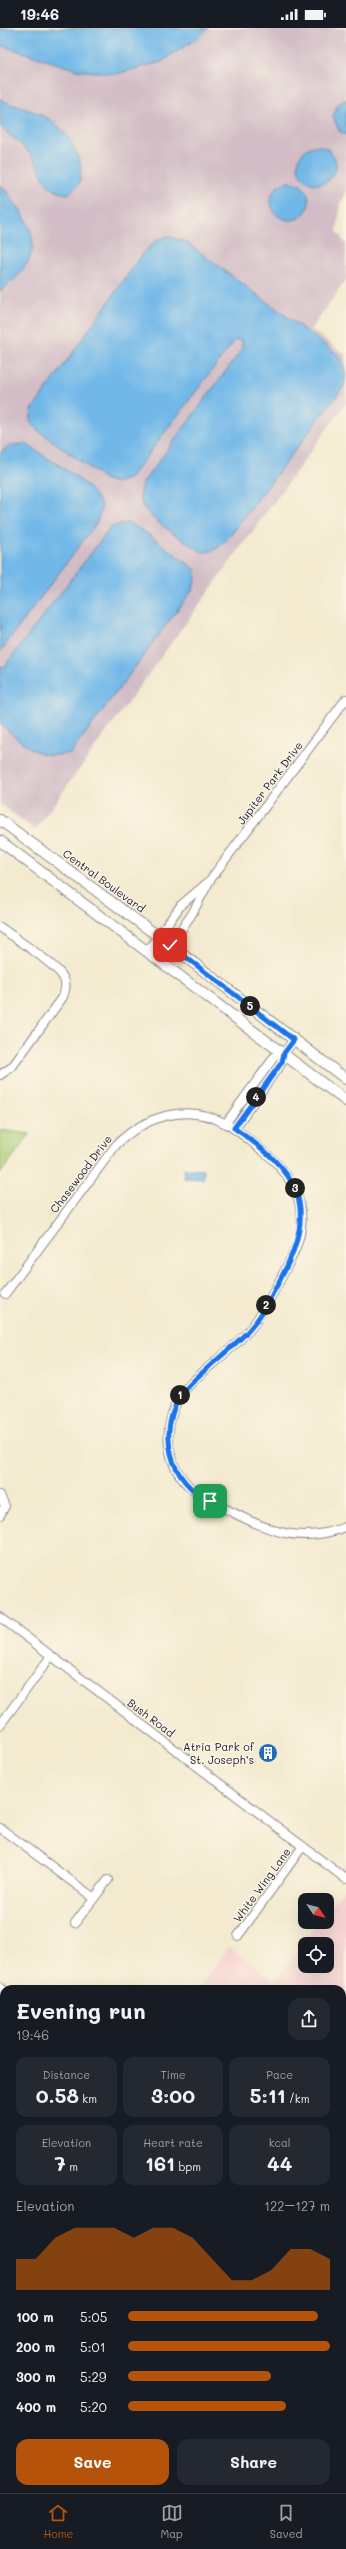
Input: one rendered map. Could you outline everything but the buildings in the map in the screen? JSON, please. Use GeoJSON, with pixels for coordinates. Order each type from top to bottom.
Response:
{"type":"FeatureCollection","features":[{"type":"Feature","properties":{"kind":"street","name":"Jupiter Park Drive"},"geometry":{"type":"LineString","coordinates":[[160,960],[192,914],[210,880],[346,699]]}},
{"type":"Feature","properties":{"kind":"street","name":"Central Boulevard"},"geometry":{"type":"LineString","coordinates":[[0,820],[159,936],[346,1079]]}},
{"type":"Feature","properties":{"kind":"street"},"geometry":{"type":"LineString","coordinates":[[0,841],[346,1101]]}},
{"type":"Feature","properties":{"kind":"street","name":"Jupiter Park Drive"},"geometry":{"type":"LineString","coordinates":[[148,951],[181,905],[210,880]]}},
{"type":"Feature","properties":{"kind":"street"},"geometry":{"type":"LineString","coordinates":[[0,927],[58,970],[65,980],[66,987],[63,997],[12,1067],[0,1074]]}},
{"type":"Feature","properties":{"kind":"street"},"geometry":{"type":"LineString","coordinates":[[234,1128],[282,1062],[284,1053],[294,1040]]}},
{"type":"Feature","properties":{"kind":"street"},"geometry":{"type":"LineString","coordinates":[[226,1123],[275,1056],[284,1053]]}},
{"type":"Feature","properties":{"kind":"street","name":"Chasewood Drive"},"geometry":{"type":"LineString","coordinates":[[5,1294],[112,1150],[125,1136],[148,1121],[173,1114],[193,1114],[226,1123],[234,1128],[271,1156],[288,1175],[298,1198],[300,1210],[300,1234],[292,1257],[258,1318],[242,1337],[181,1394],[175,1404],[168,1427],[169,1450],[178,1474],[194,1491],[262,1528],[286,1534],[306,1535],[346,1527]]}},
{"type":"Feature","properties":{"kind":"street"},"geometry":{"type":"LineString","coordinates":[[0,1495],[5,1506],[0,1515]]}},
{"type":"Feature","properties":{"kind":"street","name":"Bush Road"},"geometry":{"type":"LineString","coordinates":[[0,1617],[346,1878]]}},
{"type":"Feature","properties":{"kind":"street"},"geometry":{"type":"LineString","coordinates":[[0,1725],[51,1656]]}},
{"type":"Feature","properties":{"kind":"street"},"geometry":{"type":"LineString","coordinates":[[0,1828],[94,1898]]}},
{"type":"Feature","properties":{"kind":"street","name":"White Wing Lane"},"geometry":{"type":"LineString","coordinates":[[238,1936],[303,1846]]}},
{"type":"Feature","properties":{"kind":"street"},"geometry":{"type":"LineString","coordinates":[[75,1923],[108,1880]]}},
{"type":"Feature","properties":{"kind":"shaded area"},"geometry":{"type":"Polygon","coordinates":[[[0,28],[346,28],[346,194],[341,202],[337,231],[346,245],[346,280],[311,329],[346,355],[346,403],[35,830],[0,804],[0,28]]]}},
{"type":"Feature","properties":{"kind":"shaded area"},"geometry":{"type":"Polygon","coordinates":[[[342,1890],[346,1893],[346,1985],[201,1985],[229,1947],[275,1981],[298,1950],[298,1973],[334,1973],[334,1937],[308,1937],[314,1929],[334,1929],[334,1901],[342,1890]]]}},
{"type":"Feature","properties":{"kind":"green space"},"geometry":{"type":"Polygon","coordinates":[[[0,1130],[30,1134],[0,1174],[0,1130]]]}},
{"type":"Feature","properties":{"kind":"water"},"geometry":{"type":"Polygon","coordinates":[[[0,28],[208,28],[199,37],[161,62],[116,74],[77,70],[0,45],[0,28]]]}},
{"type":"Feature","properties":{"kind":"water"},"geometry":{"type":"Polygon","coordinates":[[[0,99],[38,113],[49,119],[56,124],[69,139],[78,156],[81,175],[79,183],[68,194],[59,192],[48,185],[32,156],[0,126],[0,99]]]}},
{"type":"Feature","properties":{"kind":"water"},"geometry":{"type":"Polygon","coordinates":[[[346,99],[346,135],[339,131],[333,117],[338,104],[346,99]]]}},
{"type":"Feature","properties":{"kind":"water"},"geometry":{"type":"Polygon","coordinates":[[[317,146],[327,149],[333,155],[336,165],[333,175],[327,181],[317,184],[307,181],[301,175],[298,165],[301,155],[307,149],[317,146]]]}},
{"type":"Feature","properties":{"kind":"water"},"geometry":{"type":"Polygon","coordinates":[[[290,182],[300,185],[306,191],[309,201],[306,211],[300,217],[290,220],[280,217],[274,211],[271,201],[274,191],[280,185],[290,182]]]}},
{"type":"Feature","properties":{"kind":"water"},"geometry":{"type":"Polygon","coordinates":[[[0,184],[22,213],[29,226],[32,239],[32,252],[26,264],[16,277],[0,291],[0,184]]]}},
{"type":"Feature","properties":{"kind":"water"},"geometry":{"type":"Polygon","coordinates":[[[168,236],[186,242],[340,356],[346,375],[344,386],[230,536],[218,547],[207,552],[202,552],[153,518],[142,505],[140,497],[141,489],[142,484],[237,356],[242,347],[242,340],[235,340],[130,478],[117,483],[106,480],[35,428],[30,421],[32,410],[144,252],[157,240],[168,236]]]}},
{"type":"Feature","properties":{"kind":"water"},"geometry":{"type":"Polygon","coordinates":[[[26,444],[58,464],[78,479],[95,496],[102,506],[97,522],[0,652],[0,453],[10,445],[26,444]]]}},
{"type":"Feature","properties":{"kind":"water"},"geometry":{"type":"Polygon","coordinates":[[[128,523],[148,534],[196,570],[196,578],[193,589],[71,753],[49,755],[40,753],[24,744],[0,724],[0,666],[4,667],[111,527],[128,523]]]}},
{"type":"Feature","properties":{"kind":"water"},"geometry":{"type":"Polygon","coordinates":[[[184,1169],[204,1170],[203,1179],[184,1178],[184,1169]]]}},
{"type":"Feature","properties":{"kind":"place","name":"Atria Park of St. Joseph’s"},"geometry":{"type":"Point","coordinates":[268,1753]}},
{"type":"Feature","properties":{"kind":"route"},"geometry":{"type":"LineString","coordinates":[[170,945],[294,1040],[284,1053],[282,1062],[234,1128],[271,1156],[288,1175],[294,1186],[298,1198],[301,1223],[297,1246],[262,1313],[251,1328],[188,1385],[175,1404],[170,1415],[168,1427],[169,1450],[175,1468],[185,1483],[194,1491],[210,1501]]}}]}
